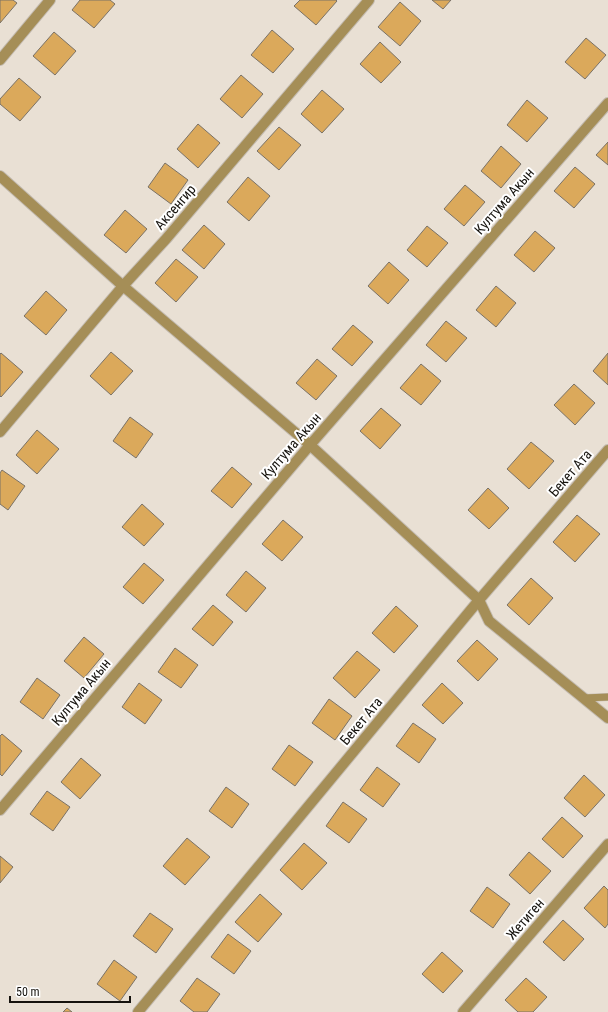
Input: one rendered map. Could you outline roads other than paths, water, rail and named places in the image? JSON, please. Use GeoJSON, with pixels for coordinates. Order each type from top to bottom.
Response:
{"type":"FeatureCollection","features":[{"type":"Feature","properties":{"kind":"street"},"geometry":{"type":"LineString","coordinates":[[0,60],[50,0]]}},
{"type":"Feature","properties":{"kind":"street","name":"Аксенгир"},"geometry":{"type":"LineString","coordinates":[[0,432],[123,286],[166,239],[370,0]]}},
{"type":"Feature","properties":{"kind":"street","name":"Култума Акын"},"geometry":{"type":"LineString","coordinates":[[0,810],[310,445],[608,103]]}},
{"type":"Feature","properties":{"kind":"street"},"geometry":{"type":"LineString","coordinates":[[0,176],[123,286],[310,445],[479,600],[489,621],[608,718]]}},
{"type":"Feature","properties":{"kind":"street","name":"Бекет Ата"},"geometry":{"type":"LineString","coordinates":[[138,1012],[479,600],[608,450]]}},
{"type":"Feature","properties":{"kind":"street","name":"Жетиген"},"geometry":{"type":"LineString","coordinates":[[463,1012],[608,844]]}},
{"type":"Feature","properties":{"kind":"lane"},"geometry":{"type":"LineString","coordinates":[[584,698],[608,697]]}}]}
